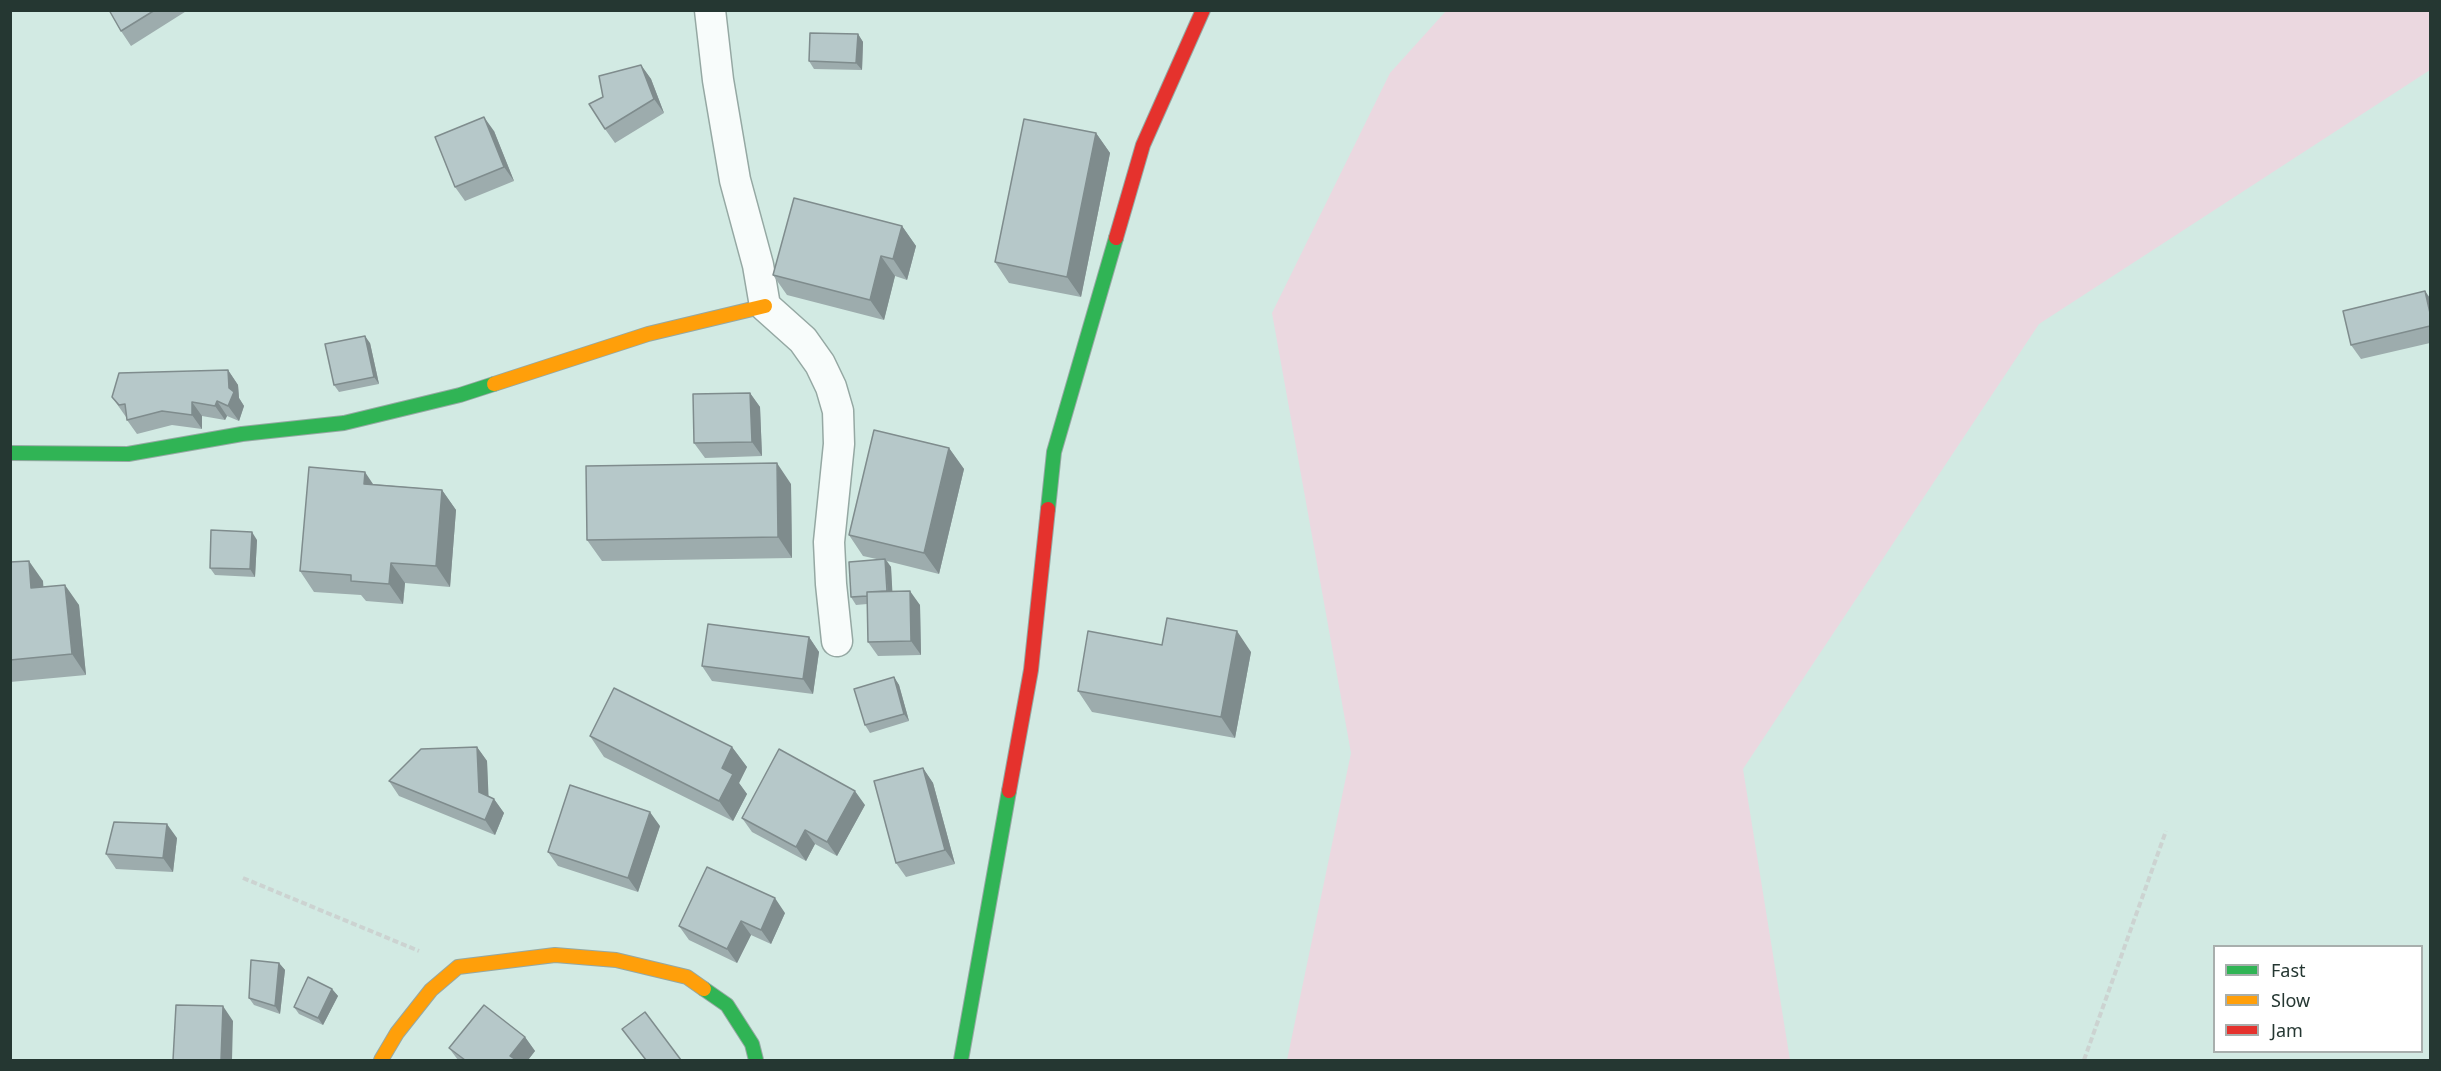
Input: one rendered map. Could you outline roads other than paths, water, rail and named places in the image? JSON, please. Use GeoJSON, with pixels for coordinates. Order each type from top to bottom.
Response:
{"type":"FeatureCollection","features":[{"type":"Feature","properties":{"kind":"street"},"geometry":{"type":"LineString","coordinates":[[710,10],[718,80],[735,180],[758,265],[765,306],[803,340],[820,364],[831,387],[838,411],[839,444],[829,542],[837,641]]}},
{"type":"Feature","properties":{"kind":"street"},"geometry":{"type":"LineString","coordinates":[[961,1060],[1031,670],[1054,452],[1143,145],[1203,10]]}},
{"type":"Feature","properties":{"kind":"street"},"geometry":{"type":"LineString","coordinates":[[10,453],[128,454],[242,435],[344,423],[460,395],[648,334],[765,306]]}},
{"type":"Feature","properties":{"kind":"street"},"geometry":{"type":"LineString","coordinates":[[381,1060],[398,1033],[431,990],[458,967],[555,955],[616,960],[687,977],[727,1005],[752,1044],[756,1060]]}}]}
